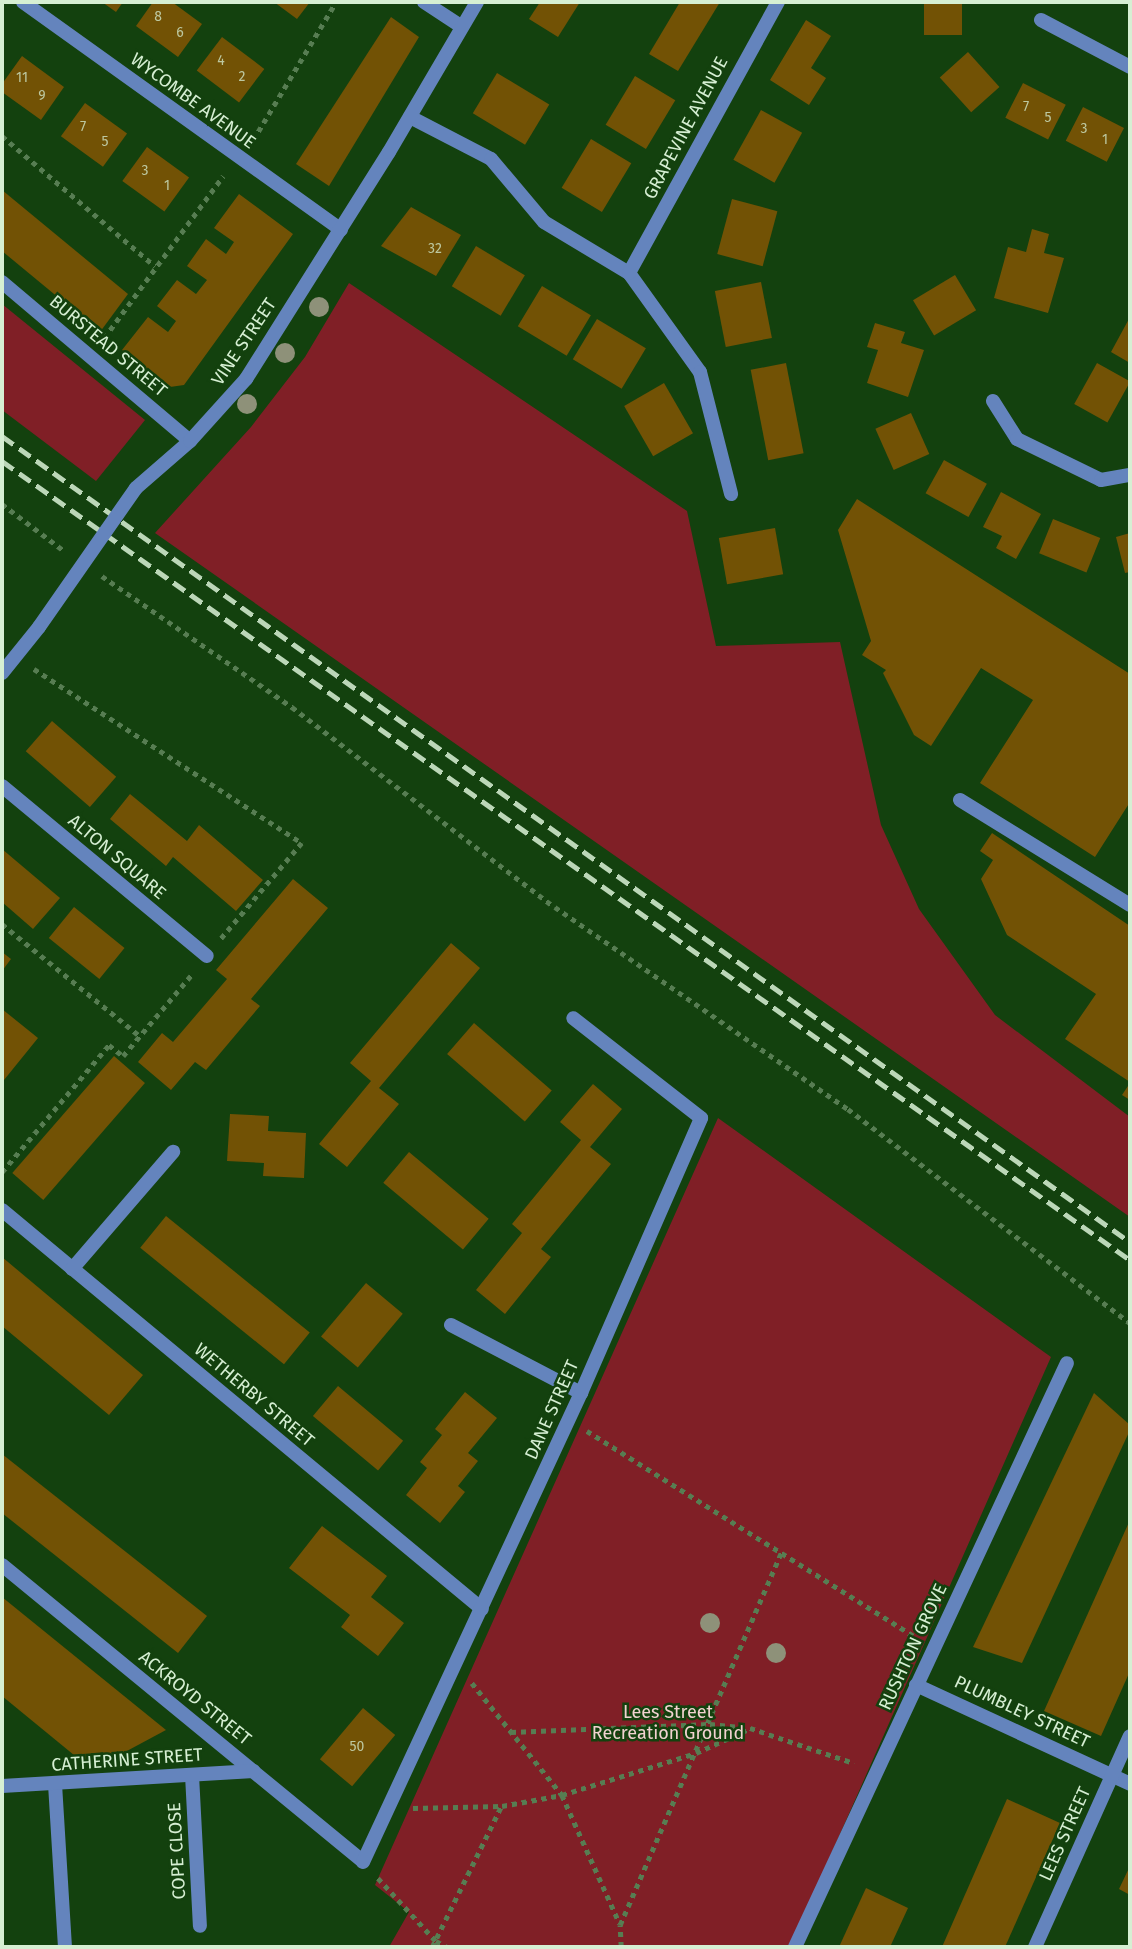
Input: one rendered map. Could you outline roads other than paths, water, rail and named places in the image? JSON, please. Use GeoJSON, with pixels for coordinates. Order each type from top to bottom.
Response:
{"type":"FeatureCollection","features":[{"type":"Feature","properties":{"kind":"street","name":"WYCOMBE AVENUE"},"geometry":{"type":"LineString","coordinates":[[23,2],[341,230]]}},
{"type":"Feature","properties":{"kind":"street"},"geometry":{"type":"LineString","coordinates":[[424,2],[462,27]]}},
{"type":"Feature","properties":{"kind":"street","name":"VINE STREET"},"geometry":{"type":"LineString","coordinates":[[2,673],[39,627],[136,488],[190,441],[238,391],[341,230],[477,2]]}},
{"type":"Feature","properties":{"kind":"street","name":"GRAPEVINE AVENUE"},"geometry":{"type":"LineString","coordinates":[[629,273],[778,2]]}},
{"type":"Feature","properties":{"kind":"street"},"geometry":{"type":"LineString","coordinates":[[1041,20],[1130,68]]}},
{"type":"Feature","properties":{"kind":"street"},"geometry":{"type":"LineString","coordinates":[[410,117],[491,159],[544,222],[629,273],[700,372],[732,494]]}},
{"type":"Feature","properties":{"kind":"street","name":"BURSTEAD STREET"},"geometry":{"type":"LineString","coordinates":[[2,282],[190,441]]}},
{"type":"Feature","properties":{"kind":"street"},"geometry":{"type":"LineString","coordinates":[[993,401],[1017,439],[1101,480],[1130,475]]}},
{"type":"Feature","properties":{"kind":"street","name":"ALTON SQUARE"},"geometry":{"type":"LineString","coordinates":[[2,786],[207,956]]}},
{"type":"Feature","properties":{"kind":"street"},"geometry":{"type":"LineString","coordinates":[[960,800],[1130,905]]}},
{"type":"Feature","properties":{"kind":"street","name":"DANE STREET"},"geometry":{"type":"LineString","coordinates":[[363,1862],[391,1808],[569,1420],[701,1118],[573,1018]]}},
{"type":"Feature","properties":{"kind":"street"},"geometry":{"type":"LineString","coordinates":[[72,1269],[173,1152]]}},
{"type":"Feature","properties":{"kind":"street","name":"WETHERBY STREET"},"geometry":{"type":"LineString","coordinates":[[2,1210],[482,1609]]}},
{"type":"Feature","properties":{"kind":"street"},"geometry":{"type":"LineString","coordinates":[[451,1325],[581,1393]]}},
{"type":"Feature","properties":{"kind":"street","name":"RUSHTON GROVE"},"geometry":{"type":"LineString","coordinates":[[795,1947],[1067,1363]]}},
{"type":"Feature","properties":{"kind":"street","name":"ACKROYD STREET"},"geometry":{"type":"LineString","coordinates":[[2,1565],[363,1862]]}},
{"type":"Feature","properties":{"kind":"street","name":"PLUMBLEY STREET"},"geometry":{"type":"LineString","coordinates":[[916,1685],[1130,1784]]}},
{"type":"Feature","properties":{"kind":"street","name":"LEES STREET"},"geometry":{"type":"LineString","coordinates":[[1035,1947],[1130,1737]]}},
{"type":"Feature","properties":{"kind":"street","name":"CATHERINE STREET"},"geometry":{"type":"LineString","coordinates":[[2,1786],[254,1771]]}},
{"type":"Feature","properties":{"kind":"street","name":"COPE CLOSE"},"geometry":{"type":"LineString","coordinates":[[192,1775],[200,1926]]}},
{"type":"Feature","properties":{"kind":"street"},"geometry":{"type":"LineString","coordinates":[[55,1784],[65,1947]]}},
{"type":"Feature","properties":{"kind":"railway"},"geometry":{"type":"LineString","coordinates":[[2,436],[1130,1242]]}},
{"type":"Feature","properties":{"kind":"railway"},"geometry":{"type":"LineString","coordinates":[[2,461],[1130,1260]]}},
{"type":"Feature","properties":{"kind":"park label","name":"Lees Street Recreation Ground"},"geometry":{"type":"Point","coordinates":[668,1723]}}]}
